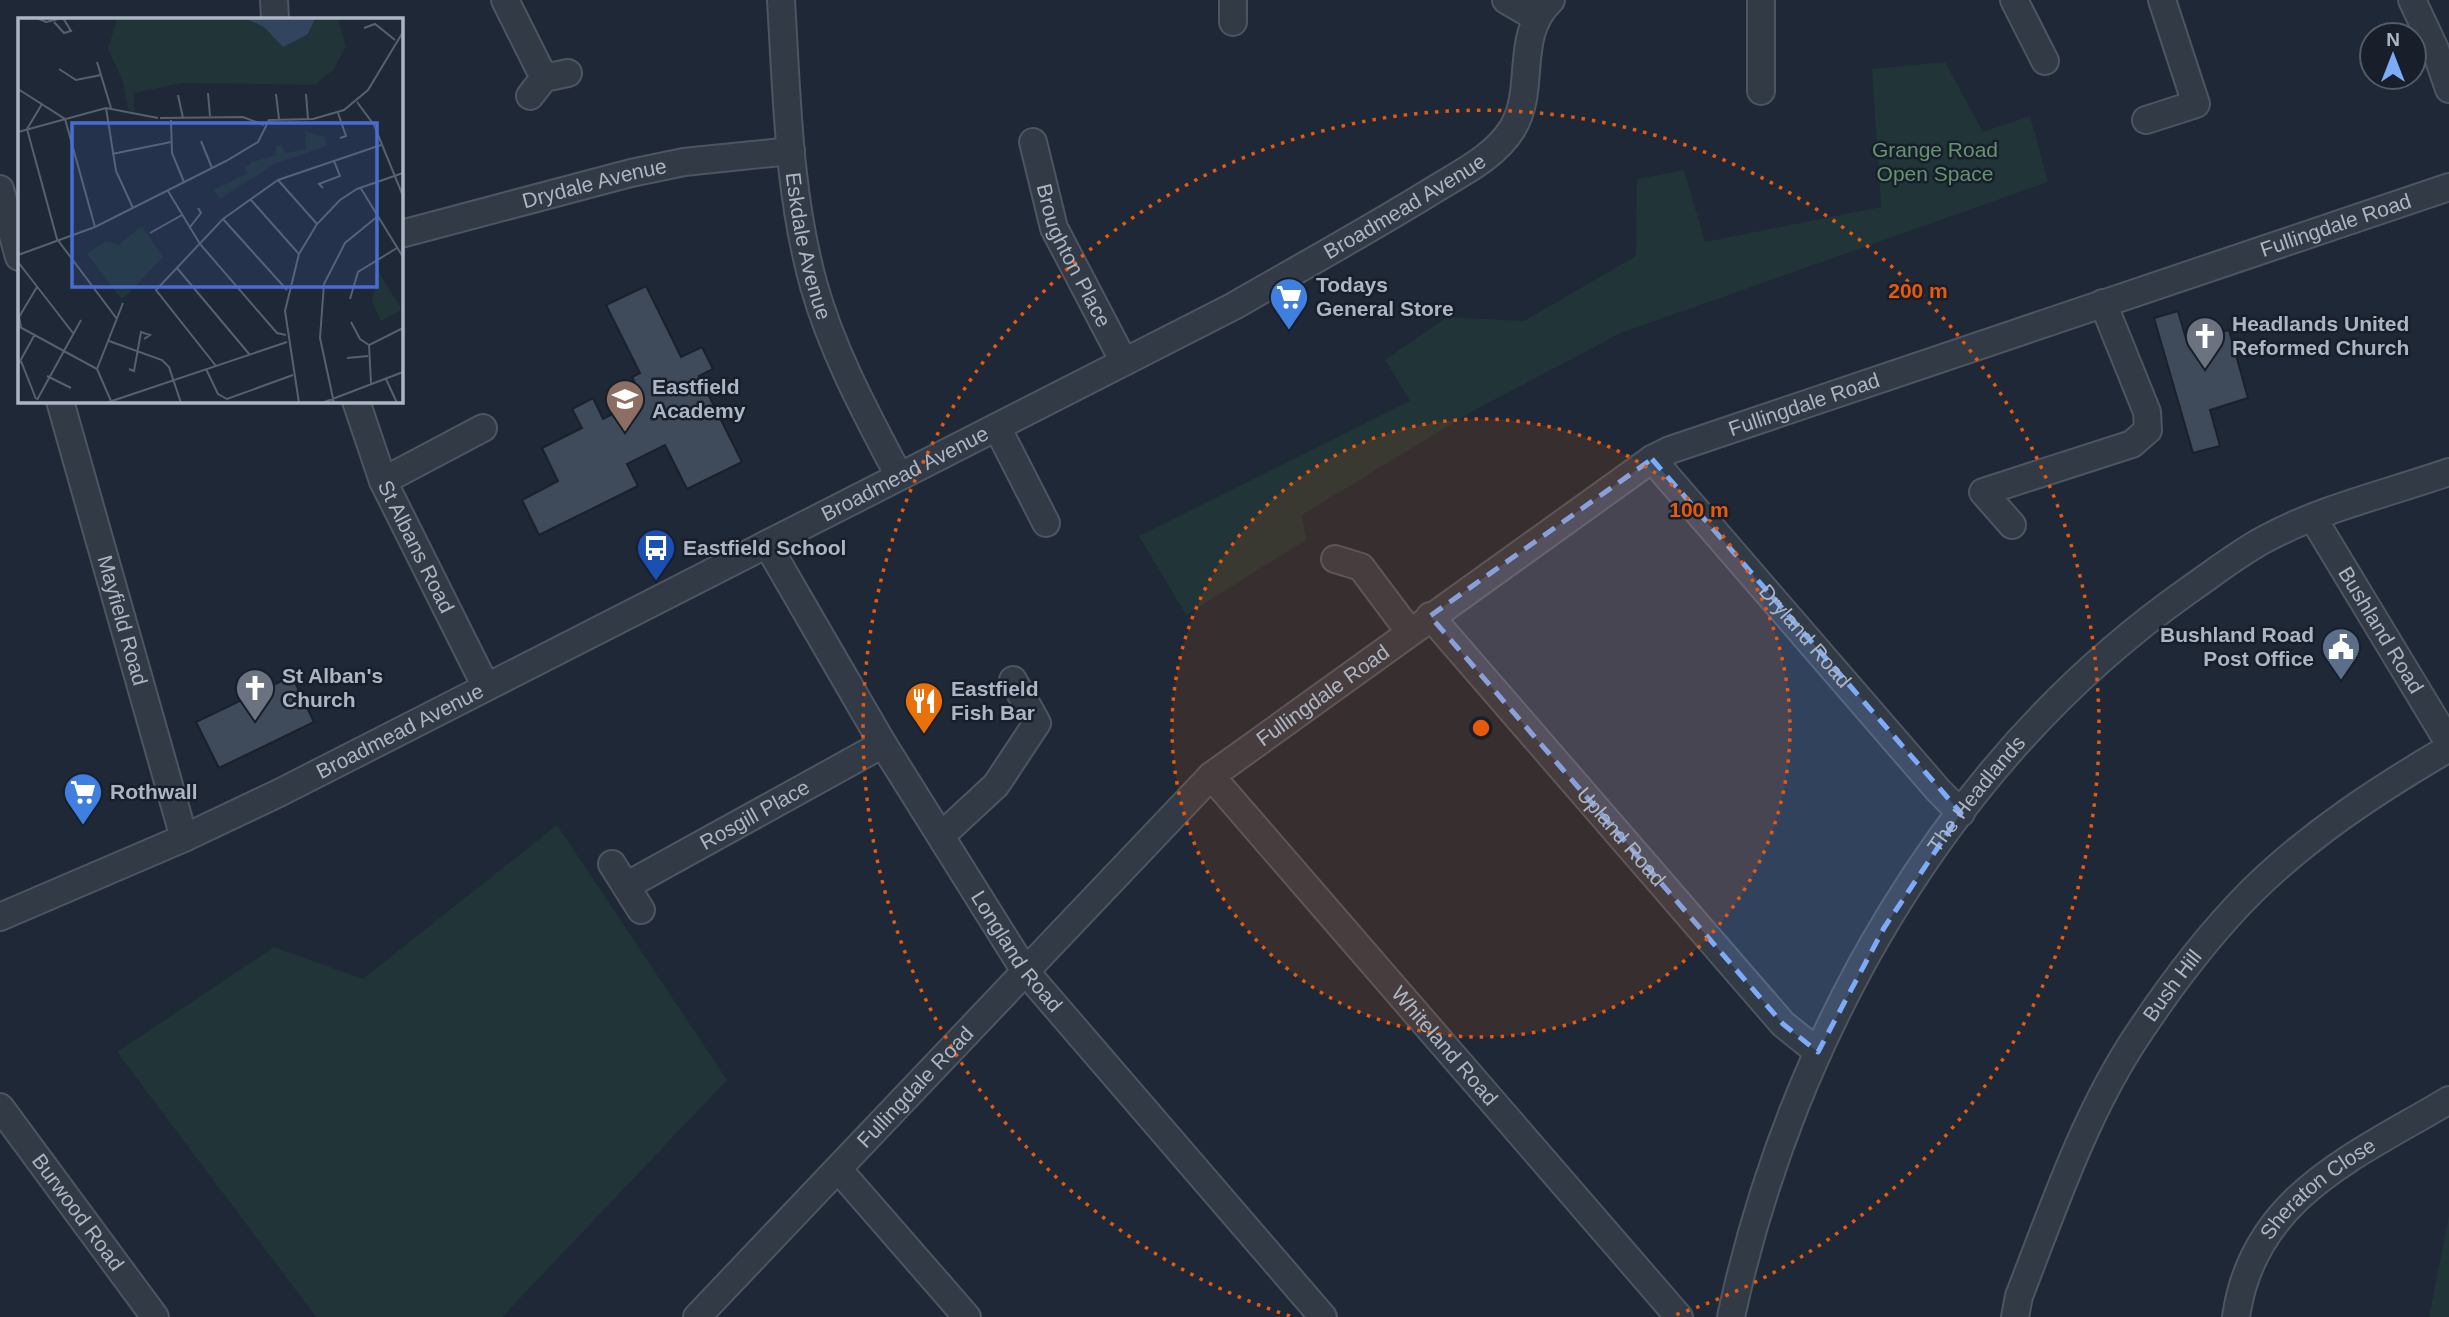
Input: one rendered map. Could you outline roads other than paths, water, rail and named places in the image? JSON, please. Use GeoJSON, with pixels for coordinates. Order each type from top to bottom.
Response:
{"type":"FeatureCollection","features":[{"type":"Feature","properties":{"kind":"street"},"geometry":{"type":"LineString","coordinates":[[274,0],[275,18]]}},
{"type":"Feature","properties":{"kind":"street"},"geometry":{"type":"LineString","coordinates":[[505,0],[547,82]]}},
{"type":"Feature","properties":{"kind":"street","name":"Eskdale Avenue"},"geometry":{"type":"LineString","coordinates":[[781,0],[791,151],[803,239],[826,321],[849,377],[899,476]]}},
{"type":"Feature","properties":{"kind":"street"},"geometry":{"type":"LineString","coordinates":[[1506,0],[1544,9]]}},
{"type":"Feature","properties":{"kind":"street"},"geometry":{"type":"LineString","coordinates":[[1761,0],[1761,91]]}},
{"type":"Feature","properties":{"kind":"street"},"geometry":{"type":"LineString","coordinates":[[2014,0],[2045,61]]}},
{"type":"Feature","properties":{"kind":"street"},"geometry":{"type":"LineString","coordinates":[[2146,120],[2196,104],[2162,0]]}},
{"type":"Feature","properties":{"kind":"street"},"geometry":{"type":"LineString","coordinates":[[2412,0],[2435,49],[2449,89]]}},
{"type":"Feature","properties":{"kind":"street","name":"Broadmead Avenue"},"geometry":{"type":"LineString","coordinates":[[0,917],[184,838],[997,427],[1321,257],[1478,162],[1511,130],[1522,107],[1528,43],[1544,9]]}},
{"type":"Feature","properties":{"kind":"street","name":"Broughton Place"},"geometry":{"type":"LineString","coordinates":[[1033,142],[1054,229],[1124,362]]}},
{"type":"Feature","properties":{"kind":"street","name":"Drydale Avenue"},"geometry":{"type":"LineString","coordinates":[[402,234],[631,173],[684,162],[791,151]]}},
{"type":"Feature","properties":{"kind":"street","name":"Fullingdale Road"},"geometry":{"type":"LineString","coordinates":[[697,1317],[1211,776],[1652,459],[1670,450],[2449,187]]}},
{"type":"Feature","properties":{"kind":"street"},"geometry":{"type":"LineString","coordinates":[[0,189],[18,253]]}},
{"type":"Feature","properties":{"kind":"street"},"geometry":{"type":"LineString","coordinates":[[2012,525],[1983,492],[2132,444],[2148,430],[2147,412],[2103,303]]}},
{"type":"Feature","properties":{"kind":"street","name":"Mayfield Road"},"geometry":{"type":"LineString","coordinates":[[60,402],[184,838]]}},
{"type":"Feature","properties":{"kind":"street","name":"St Albans Road"},"geometry":{"type":"LineString","coordinates":[[356,402],[383,481],[486,687]]}},
{"type":"Feature","properties":{"kind":"street"},"geometry":{"type":"LineString","coordinates":[[997,427],[1046,523]]}},
{"type":"Feature","properties":{"kind":"street"},"geometry":{"type":"LineString","coordinates":[[383,481],[483,428]]}},
{"type":"Feature","properties":{"kind":"street","name":"Dryland Road"},"geometry":{"type":"LineString","coordinates":[[1652,459],[1938,790],[1961,813]]}},
{"type":"Feature","properties":{"kind":"street","name":"The Headlands"},"geometry":{"type":"LineString","coordinates":[[1731,1317],[1758,1210],[1779,1147],[1818,1052],[1884,928],[1961,813],[2031,727],[2103,655],[2244,552],[2287,528],[2312,518],[2449,472]]}},
{"type":"Feature","properties":{"kind":"street","name":"Bushland Road"},"geometry":{"type":"LineString","coordinates":[[2312,518],[2449,743]]}},
{"type":"Feature","properties":{"kind":"street","name":"Longland Road"},"geometry":{"type":"LineString","coordinates":[[767,544],[883,744],[1025,971],[1323,1317]]}},
{"type":"Feature","properties":{"kind":"street","name":"Upland Road"},"geometry":{"type":"LineString","coordinates":[[1335,559],[1361,567],[1420,624],[1783,1024],[1818,1052]]}},
{"type":"Feature","properties":{"kind":"street"},"geometry":{"type":"LineString","coordinates":[[941,836],[996,785],[1037,723],[1013,680]]}},
{"type":"Feature","properties":{"kind":"street","name":"Rosgill Place"},"geometry":{"type":"LineString","coordinates":[[641,910],[619,875],[883,744]]}},
{"type":"Feature","properties":{"kind":"street","name":"Bush Hill"},"geometry":{"type":"LineString","coordinates":[[2015,1317],[2019,1296],[2076,1152],[2130,1046],[2189,964],[2251,892],[2296,852],[2340,817],[2449,748]]}},
{"type":"Feature","properties":{"kind":"street","name":"Whiteland Road"},"geometry":{"type":"LineString","coordinates":[[1211,776],[1679,1317]]}},
{"type":"Feature","properties":{"kind":"street","name":"Sheraton Close"},"geometry":{"type":"LineString","coordinates":[[2236,1317],[2239,1295],[2258,1245],[2294,1198],[2339,1166],[2449,1100]]}},
{"type":"Feature","properties":{"kind":"street","name":"Burwood Road"},"geometry":{"type":"LineString","coordinates":[[0,1107],[155,1317]]}},
{"type":"Feature","properties":{"kind":"street"},"geometry":{"type":"LineString","coordinates":[[838,1168],[967,1317]]}},
{"type":"Feature","properties":{"kind":"place","name":"Todays General Store"},"geometry":{"type":"Point","coordinates":[1289,331]}},
{"type":"Feature","properties":{"kind":"place","name":"Headlands United Reformed Church"},"geometry":{"type":"Point","coordinates":[2205,370]}},
{"type":"Feature","properties":{"kind":"place","name":"Eastfield Academy"},"geometry":{"type":"Point","coordinates":[625,433]}},
{"type":"Feature","properties":{"kind":"place","name":"Eastfield School"},"geometry":{"type":"Point","coordinates":[656,582]}},
{"type":"Feature","properties":{"kind":"place","name":"Bushland Road Post Office"},"geometry":{"type":"Point","coordinates":[2341,681]}},
{"type":"Feature","properties":{"kind":"place","name":"St Alban's Church"},"geometry":{"type":"Point","coordinates":[255,722]}},
{"type":"Feature","properties":{"kind":"place","name":"Eastfield Fish Bar"},"geometry":{"type":"Point","coordinates":[924,735]}},
{"type":"Feature","properties":{"kind":"place","name":"Rothwall"},"geometry":{"type":"Point","coordinates":[83,826]}},
{"type":"Feature","properties":{"kind":"park label","name":"Grange Road Open Space"},"geometry":{"type":"Point","coordinates":[1935,162]}}]}
